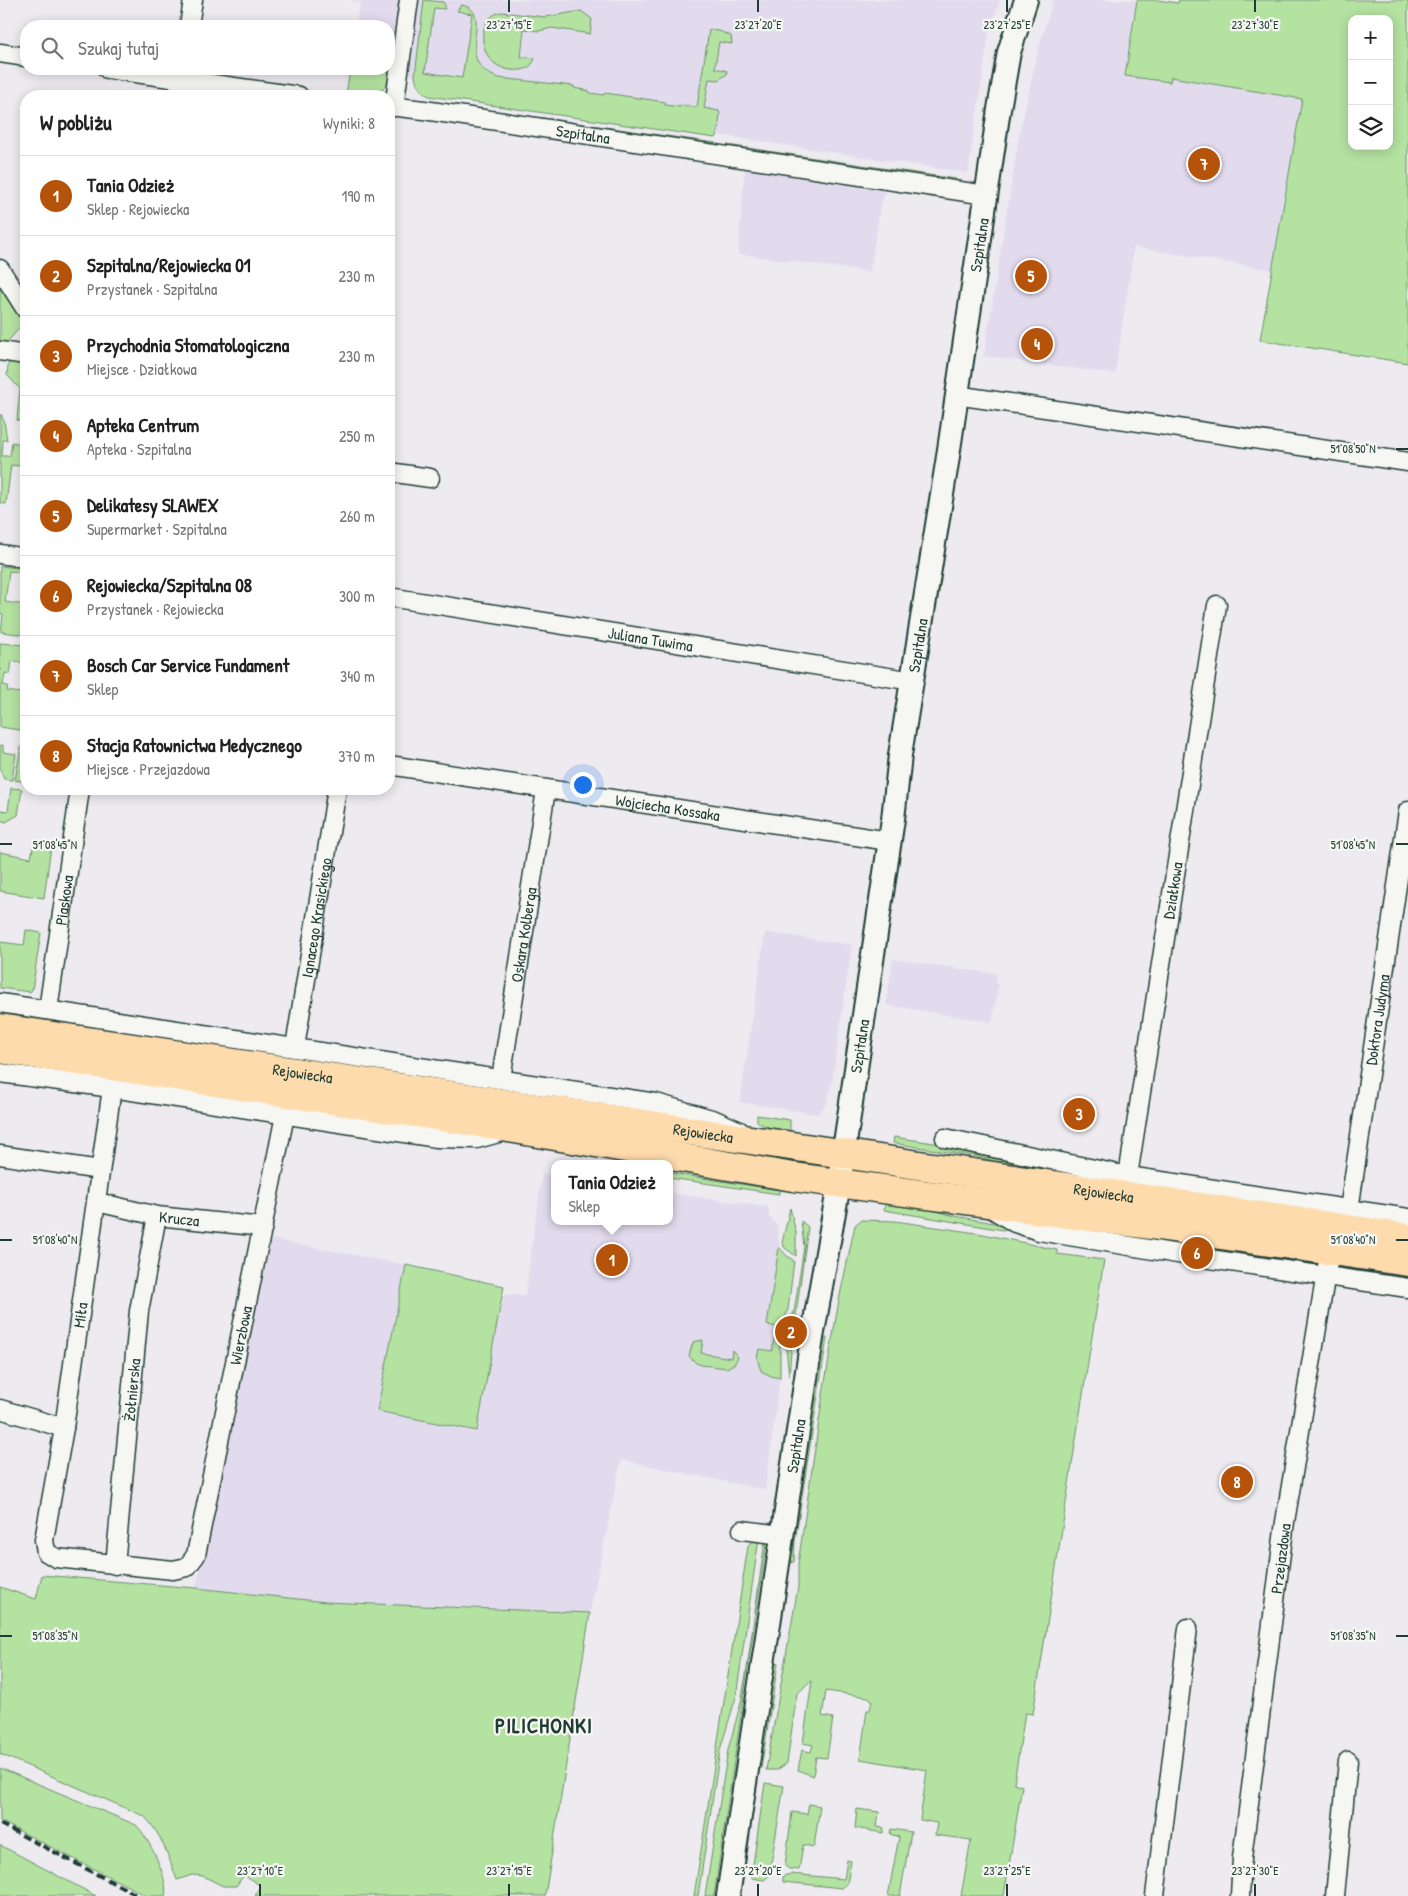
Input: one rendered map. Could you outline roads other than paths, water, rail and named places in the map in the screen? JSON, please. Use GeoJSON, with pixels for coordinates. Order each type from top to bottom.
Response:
{"type":"FeatureCollection","features":[{"type":"Feature","properties":{"kind":"highway","name":"Rejowiecka"},"geometry":{"type":"LineString","coordinates":[[0,1028],[843,1153],[1337,1241],[1408,1262]]}},
{"type":"Feature","properties":{"kind":"highway","name":"Rejowiecka"},"geometry":{"type":"LineString","coordinates":[[0,1049],[514,1128],[671,1157],[839,1184],[976,1202],[1337,1241],[1408,1238]]}},
{"type":"Feature","properties":{"kind":"street"},"geometry":{"type":"LineString","coordinates":[[190,20],[193,0]]}},
{"type":"Feature","properties":{"kind":"street"},"geometry":{"type":"LineString","coordinates":[[394,90],[409,0]]}},
{"type":"Feature","properties":{"kind":"street","name":"Szpitalna"},"geometry":{"type":"LineString","coordinates":[[728,1896],[812,1338],[839,1184],[890,841],[900,755],[986,195],[1009,52],[1026,0]]}},
{"type":"Feature","properties":{"kind":"street"},"geometry":{"type":"LineString","coordinates":[[0,53],[20,56]]}},
{"type":"Feature","properties":{"kind":"street"},"geometry":{"type":"LineString","coordinates":[[142,75],[249,90]]}},
{"type":"Feature","properties":{"kind":"street","name":"Szpitalna"},"geometry":{"type":"LineString","coordinates":[[395,108],[986,195]]}},
{"type":"Feature","properties":{"kind":"street"},"geometry":{"type":"LineString","coordinates":[[0,268],[20,300]]}},
{"type":"Feature","properties":{"kind":"street"},"geometry":{"type":"LineString","coordinates":[[0,351],[20,354]]}},
{"type":"Feature","properties":{"kind":"street"},"geometry":{"type":"LineString","coordinates":[[956,395],[1408,462]]}},
{"type":"Feature","properties":{"kind":"street"},"geometry":{"type":"LineString","coordinates":[[395,473],[430,478]]}},
{"type":"Feature","properties":{"kind":"street"},"geometry":{"type":"LineString","coordinates":[[0,554],[20,557]]}},
{"type":"Feature","properties":{"kind":"street","name":"Juliana Tuwima"},"geometry":{"type":"LineString","coordinates":[[395,598],[913,680]]}},
{"type":"Feature","properties":{"kind":"street","name":"Działkowa"},"geometry":{"type":"LineString","coordinates":[[1128,1176],[1217,605]]}},
{"type":"Feature","properties":{"kind":"street","name":"Wojciecha Kossaka"},"geometry":{"type":"LineString","coordinates":[[395,766],[890,841]]}},
{"type":"Feature","properties":{"kind":"street","name":"Oskara Kolberga"},"geometry":{"type":"LineString","coordinates":[[501,1079],[546,790]]}},
{"type":"Feature","properties":{"kind":"street","name":"Piaskowa"},"geometry":{"type":"LineString","coordinates":[[48,1010],[79,795]]}},
{"type":"Feature","properties":{"kind":"street","name":"Ignacego Krasickiego"},"geometry":{"type":"LineString","coordinates":[[296,1048],[336,795]]}},
{"type":"Feature","properties":{"kind":"street","name":"Doktora Judyma"},"geometry":{"type":"LineString","coordinates":[[1337,1241],[1408,811]]}},
{"type":"Feature","properties":{"kind":"street"},"geometry":{"type":"LineString","coordinates":[[0,1003],[656,1103],[716,1120],[765,1142]]}},
{"type":"Feature","properties":{"kind":"street","name":"Rejowiecka"},"geometry":{"type":"LineString","coordinates":[[0,1073],[112,1088],[437,1138],[477,1139],[514,1128]]}},
{"type":"Feature","properties":{"kind":"street","name":"Miła"},"geometry":{"type":"LineString","coordinates":[[112,1088],[64,1428],[44,1540],[46,1552],[56,1558],[115,1565]]}},
{"type":"Feature","properties":{"kind":"street","name":"Wierzbowa"},"geometry":{"type":"LineString","coordinates":[[115,1565],[173,1570],[187,1567],[196,1555],[263,1228],[284,1115]]}},
{"type":"Feature","properties":{"kind":"street"},"geometry":{"type":"LineString","coordinates":[[945,1138],[1128,1176],[1337,1241],[1408,1288]]}},
{"type":"Feature","properties":{"kind":"street"},"geometry":{"type":"LineString","coordinates":[[0,1155],[100,1170]]}},
{"type":"Feature","properties":{"kind":"street","name":"Krucza"},"geometry":{"type":"LineString","coordinates":[[97,1202],[157,1216],[263,1228]]}},
{"type":"Feature","properties":{"kind":"street","name":"Żołnierska"},"geometry":{"type":"LineString","coordinates":[[115,1565],[139,1311],[157,1216]]}},
{"type":"Feature","properties":{"kind":"street"},"geometry":{"type":"LineString","coordinates":[[1337,1241],[1408,1218]]}},
{"type":"Feature","properties":{"kind":"street","name":"Przejazdowa"},"geometry":{"type":"LineString","coordinates":[[1240,1896],[1242,1858],[1285,1522],[1337,1241]]}},
{"type":"Feature","properties":{"kind":"street"},"geometry":{"type":"LineString","coordinates":[[0,1409],[64,1428]]}},
{"type":"Feature","properties":{"kind":"street"},"geometry":{"type":"LineString","coordinates":[[742,1530],[782,1535]]}},
{"type":"Feature","properties":{"kind":"street"},"geometry":{"type":"LineString","coordinates":[[1156,1896],[1188,1628]]}},
{"type":"Feature","properties":{"kind":"street"},"geometry":{"type":"LineString","coordinates":[[1335,1896],[1348,1761]]}},
{"type":"Feature","properties":{"kind":"railway"},"geometry":{"type":"LineString","coordinates":[[0,1824],[139,1896]]}},
{"type":"Feature","properties":{"kind":"place","name":"Bosch Car Service Fundament"},"geometry":{"type":"Point","coordinates":[1204,164]}},
{"type":"Feature","properties":{"kind":"place","name":"Delikatesy SLAWEX"},"geometry":{"type":"Point","coordinates":[1031,276]}},
{"type":"Feature","properties":{"kind":"place","name":"Apteka Centrum"},"geometry":{"type":"Point","coordinates":[1037,344]}},
{"type":"Feature","properties":{"kind":"place","name":"Przychodnia Stomatologiczna"},"geometry":{"type":"Point","coordinates":[1079,1114]}},
{"type":"Feature","properties":{"kind":"place","name":"Rejowiecka/Szpitalna 08"},"geometry":{"type":"Point","coordinates":[1197,1253]}},
{"type":"Feature","properties":{"kind":"place","name":"Tania Odzież"},"geometry":{"type":"Point","coordinates":[612,1260]}},
{"type":"Feature","properties":{"kind":"place","name":"Szpitalna/Rejowiecka 01"},"geometry":{"type":"Point","coordinates":[791,1332]}},
{"type":"Feature","properties":{"kind":"place","name":"Stacja Ratownictwa Medycznego"},"geometry":{"type":"Point","coordinates":[1237,1482]}},
{"type":"Feature","properties":{"kind":"district","name":"PILICHONKI"},"geometry":{"type":"Point","coordinates":[544,1726]}}]}
